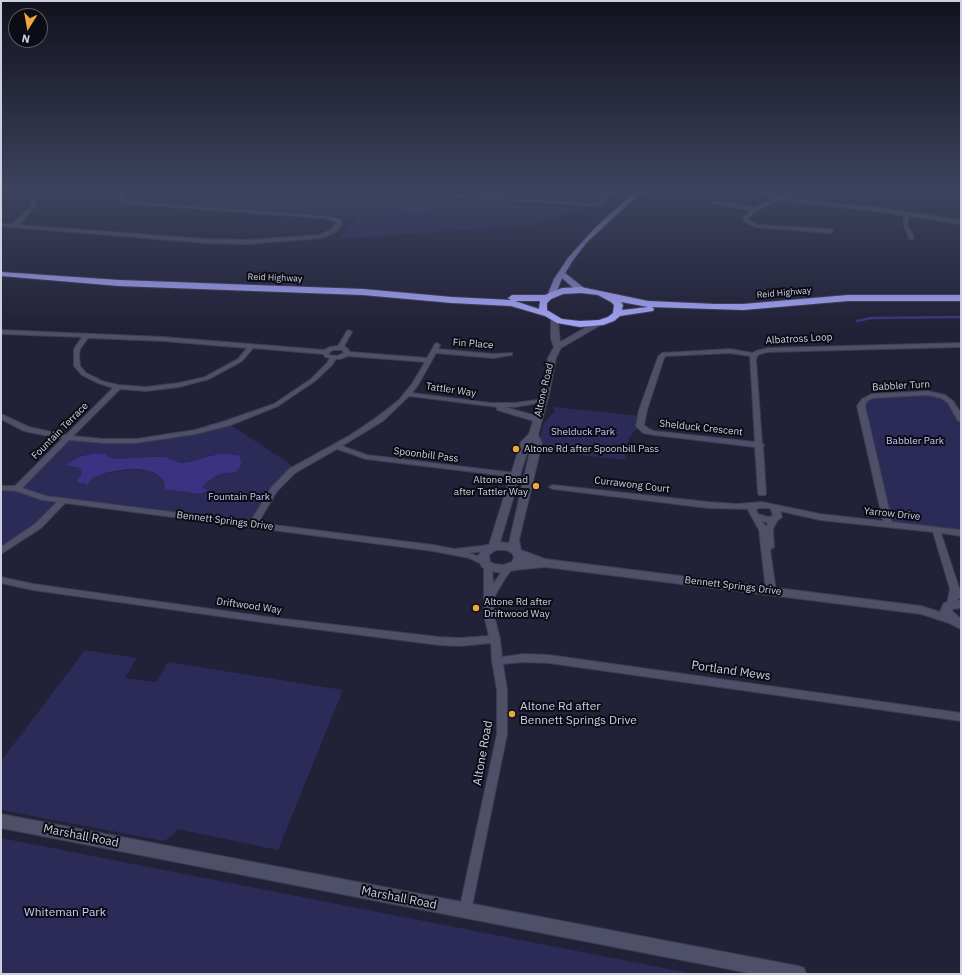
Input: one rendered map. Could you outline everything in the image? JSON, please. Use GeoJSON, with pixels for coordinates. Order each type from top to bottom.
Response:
{"type":"FeatureCollection","features":[{"type":"Feature","properties":{"kind":"highway","name":"Reid Highway"},"geometry":{"type":"LineString","coordinates":[[1,270],[85,278],[333,286],[483,296],[549,296],[562,291],[581,290],[648,304],[715,307],[742,307],[842,299],[961,298]]}},
{"type":"Feature","properties":{"kind":"highway","name":"Reid Highway"},"geometry":{"type":"LineString","coordinates":[[1,274],[119,283],[363,292],[452,300],[512,302],[546,314],[554,319]]}},
{"type":"Feature","properties":{"kind":"highway"},"geometry":{"type":"LineString","coordinates":[[546,314],[542,305],[549,296]]}},
{"type":"Feature","properties":{"kind":"highway"},"geometry":{"type":"LineString","coordinates":[[610,297],[619,306],[617,314]]}},
{"type":"Feature","properties":{"kind":"highway","name":"Reid Highway"},"geometry":{"type":"LineString","coordinates":[[600,323],[611,319],[617,314],[650,309],[737,311],[827,303],[961,302]]}},
{"type":"Feature","properties":{"kind":"highway"},"geometry":{"type":"LineString","coordinates":[[554,319],[580,324],[600,323]]}},
{"type":"Feature","properties":{"kind":"main road"},"geometry":{"type":"LineString","coordinates":[[549,296],[568,263],[589,238]]}},
{"type":"Feature","properties":{"kind":"main road"},"geometry":{"type":"LineString","coordinates":[[562,274],[581,290]]}},
{"type":"Feature","properties":{"kind":"street"},"geometry":{"type":"LineString","coordinates":[[160,238],[204,241],[247,242],[302,238]]}},
{"type":"Feature","properties":{"kind":"street"},"geometry":{"type":"LineString","coordinates":[[554,319],[555,339],[558,347],[600,323]]}},
{"type":"Feature","properties":{"kind":"street"},"geometry":{"type":"LineString","coordinates":[[340,348],[349,332]]}},
{"type":"Feature","properties":{"kind":"street"},"geometry":{"type":"LineString","coordinates":[[2,333],[163,339],[325,352],[329,349],[340,348],[346,350],[347,354]]}},
{"type":"Feature","properties":{"kind":"street"},"geometry":{"type":"LineString","coordinates":[[87,336],[77,349],[77,366],[84,374],[91,378],[118,387],[154,388],[194,382],[207,378],[231,366],[240,360],[251,347]]}},
{"type":"Feature","properties":{"kind":"street","name":"Albatross Loop"},"geometry":{"type":"LineString","coordinates":[[762,493],[760,445],[753,360],[754,355],[758,352],[768,350],[961,345]]}},
{"type":"Feature","properties":{"kind":"street","name":"Altone Road"},"geometry":{"type":"LineString","coordinates":[[492,547],[501,525],[526,442],[533,435],[550,363],[558,347]]}},
{"type":"Feature","properties":{"kind":"street","name":"Fin Place"},"geometry":{"type":"LineString","coordinates":[[428,360],[435,348],[493,356],[510,354]]}},
{"type":"Feature","properties":{"kind":"street","name":"Shelduck Crescent"},"geometry":{"type":"LineString","coordinates":[[754,355],[730,351],[664,354],[660,358],[655,373],[643,410],[640,426],[646,431],[654,433],[760,445]]}},
{"type":"Feature","properties":{"kind":"street"},"geometry":{"type":"LineString","coordinates":[[252,525],[274,490],[292,471],[337,447],[380,419],[415,385],[428,360],[347,354],[342,357],[333,358],[327,356],[325,352]]}},
{"type":"Feature","properties":{"kind":"street"},"geometry":{"type":"LineString","coordinates":[[1,416],[22,427],[67,438],[103,442],[136,441],[183,434],[228,423],[265,410],[287,399],[318,376],[330,364],[333,358]]}},
{"type":"Feature","properties":{"kind":"street","name":"Fountain Terrace"},"geometry":{"type":"LineString","coordinates":[[17,489],[118,387]]}},
{"type":"Feature","properties":{"kind":"street","name":"Babbler Turn"},"geometry":{"type":"LineString","coordinates":[[888,525],[861,406],[864,400],[872,396],[928,393],[943,396],[951,402],[961,419]]}},
{"type":"Feature","properties":{"kind":"street","name":"Tattler Way"},"geometry":{"type":"LineString","coordinates":[[407,394],[491,405],[515,405],[542,401]]}},
{"type":"Feature","properties":{"kind":"street","name":"Tattler Way"},"geometry":{"type":"LineString","coordinates":[[491,405],[537,419]]}},
{"type":"Feature","properties":{"kind":"street","name":"Altone Road"},"geometry":{"type":"LineString","coordinates":[[517,552],[514,540],[537,443],[533,435]]}},
{"type":"Feature","properties":{"kind":"street","name":"Spoonbill Pass"},"geometry":{"type":"LineString","coordinates":[[337,447],[366,457],[515,475]]}},
{"type":"Feature","properties":{"kind":"street","name":"Bennett Springs Drive"},"geometry":{"type":"LineString","coordinates":[[1,488],[17,489],[45,498],[433,548],[471,556],[486,564]]}},
{"type":"Feature","properties":{"kind":"street","name":"Currawong Court"},"geometry":{"type":"LineString","coordinates":[[553,488],[708,505]]}},
{"type":"Feature","properties":{"kind":"street"},"geometry":{"type":"LineString","coordinates":[[767,558],[770,548],[769,529],[776,518],[777,512],[762,493],[752,510],[763,530],[771,591]]}},
{"type":"Feature","properties":{"kind":"street"},"geometry":{"type":"LineString","coordinates":[[1,551],[38,526],[63,500]]}},
{"type":"Feature","properties":{"kind":"street"},"geometry":{"type":"LineString","coordinates":[[708,505],[738,507],[765,505],[820,517]]}},
{"type":"Feature","properties":{"kind":"street"},"geometry":{"type":"LineString","coordinates":[[708,505],[734,510],[765,520],[776,518],[820,517]]}},
{"type":"Feature","properties":{"kind":"street","name":"Yarrow Drive"},"geometry":{"type":"LineString","coordinates":[[820,517],[961,533]]}},
{"type":"Feature","properties":{"kind":"street"},"geometry":{"type":"LineString","coordinates":[[936,530],[955,600],[946,612],[958,624]]}},
{"type":"Feature","properties":{"kind":"street"},"geometry":{"type":"LineString","coordinates":[[489,598],[502,575],[519,560],[517,552],[504,546],[492,547],[484,554],[486,564],[498,569],[511,567]]}},
{"type":"Feature","properties":{"kind":"street","name":"Bennett Springs Drive"},"geometry":{"type":"LineString","coordinates":[[451,552],[492,547]]}},
{"type":"Feature","properties":{"kind":"street","name":"Bennett Springs Drive"},"geometry":{"type":"LineString","coordinates":[[517,552],[546,563]]}},
{"type":"Feature","properties":{"kind":"street","name":"Bennett Springs Drive"},"geometry":{"type":"LineString","coordinates":[[511,567],[546,563],[921,610],[958,624]]}},
{"type":"Feature","properties":{"kind":"street","name":"Altone Road"},"geometry":{"type":"LineString","coordinates":[[465,911],[502,734],[502,690],[495,639],[489,615],[486,564]]}},
{"type":"Feature","properties":{"kind":"street","name":"Driftwood Way"},"geometry":{"type":"LineString","coordinates":[[1,580],[33,587],[268,620],[439,641],[460,642],[495,639]]}},
{"type":"Feature","properties":{"kind":"street","name":"Bennett Springs Drive"},"geometry":{"type":"LineString","coordinates":[[921,610],[955,600]]}},
{"type":"Feature","properties":{"kind":"street","name":"Portland Mews"},"geometry":{"type":"LineString","coordinates":[[497,661],[523,658],[549,658],[961,717]]}},
{"type":"Feature","properties":{"kind":"street","name":"Marshall Road"},"geometry":{"type":"LineString","coordinates":[[1,821],[798,974]]}},
{"type":"Feature","properties":{"kind":"green space"},"geometry":{"type":"Polygon","coordinates":[[[340,238],[360,238],[339,239],[340,238]]]}},
{"type":"Feature","properties":{"kind":"green space","name":"Babbler Park"},"geometry":{"type":"Polygon","coordinates":[[[928,393],[943,396],[961,419],[961,533],[888,525],[861,406],[872,396],[928,393]]]}},
{"type":"Feature","properties":{"kind":"green space","name":"Shelduck Park"},"geometry":{"type":"Polygon","coordinates":[[[553,407],[642,416],[640,426],[629,437],[625,460],[536,450],[544,423],[555,411],[553,407]]]}},
{"type":"Feature","properties":{"kind":"green space","name":"Fountain Park"},"geometry":{"type":"Polygon","coordinates":[[[228,423],[296,468],[286,477],[252,525],[63,500],[50,515],[1,551],[1,488],[17,489],[67,438],[85,440],[154,439],[228,423]],[[94,453],[79,457],[66,465],[80,468],[82,473],[77,481],[78,483],[84,483],[87,486],[92,478],[99,474],[134,469],[149,471],[156,474],[164,481],[165,489],[209,490],[202,488],[208,481],[220,474],[236,472],[240,467],[235,454],[180,463],[166,457],[118,459],[111,458],[105,454],[94,453]]]}},
{"type":"Feature","properties":{"kind":"green space"},"geometry":{"type":"Polygon","coordinates":[[[85,650],[137,658],[125,678],[156,682],[168,662],[343,690],[278,850],[177,829],[173,835],[164,841],[1,810],[1,761],[85,650]]]}},
{"type":"Feature","properties":{"kind":"green space","name":"Whiteman Park"},"geometry":{"type":"Polygon","coordinates":[[[1,838],[694,974],[1,974],[1,838]]]}},
{"type":"Feature","properties":{"kind":"shaded area"},"geometry":{"type":"Polygon","coordinates":[[[94,453],[105,454],[111,458],[118,459],[166,457],[180,463],[219,454],[230,454],[239,456],[241,462],[240,467],[236,472],[220,474],[208,481],[202,488],[209,490],[201,494],[165,489],[164,481],[160,477],[153,472],[139,469],[104,473],[92,478],[87,486],[84,483],[78,483],[77,481],[82,473],[80,468],[65,465],[79,457],[94,453]]]}},
{"type":"Feature","properties":{"kind":"waterway"},"geometry":{"type":"LineString","coordinates":[[857,321],[871,318],[961,317],[952,317]]}},
{"type":"Feature","properties":{"kind":"place","name":"Altone Rd after Spoonbill Pass"},"geometry":{"type":"Point","coordinates":[516,449]}},
{"type":"Feature","properties":{"kind":"place","name":"Altone Road after Tattler Way"},"geometry":{"type":"Point","coordinates":[536,486]}},
{"type":"Feature","properties":{"kind":"place","name":"Altone Rd after Driftwood Way"},"geometry":{"type":"Point","coordinates":[476,608]}},
{"type":"Feature","properties":{"kind":"place","name":"Altone Rd after Bennett Springs Drive"},"geometry":{"type":"Point","coordinates":[512,714]}}]}
